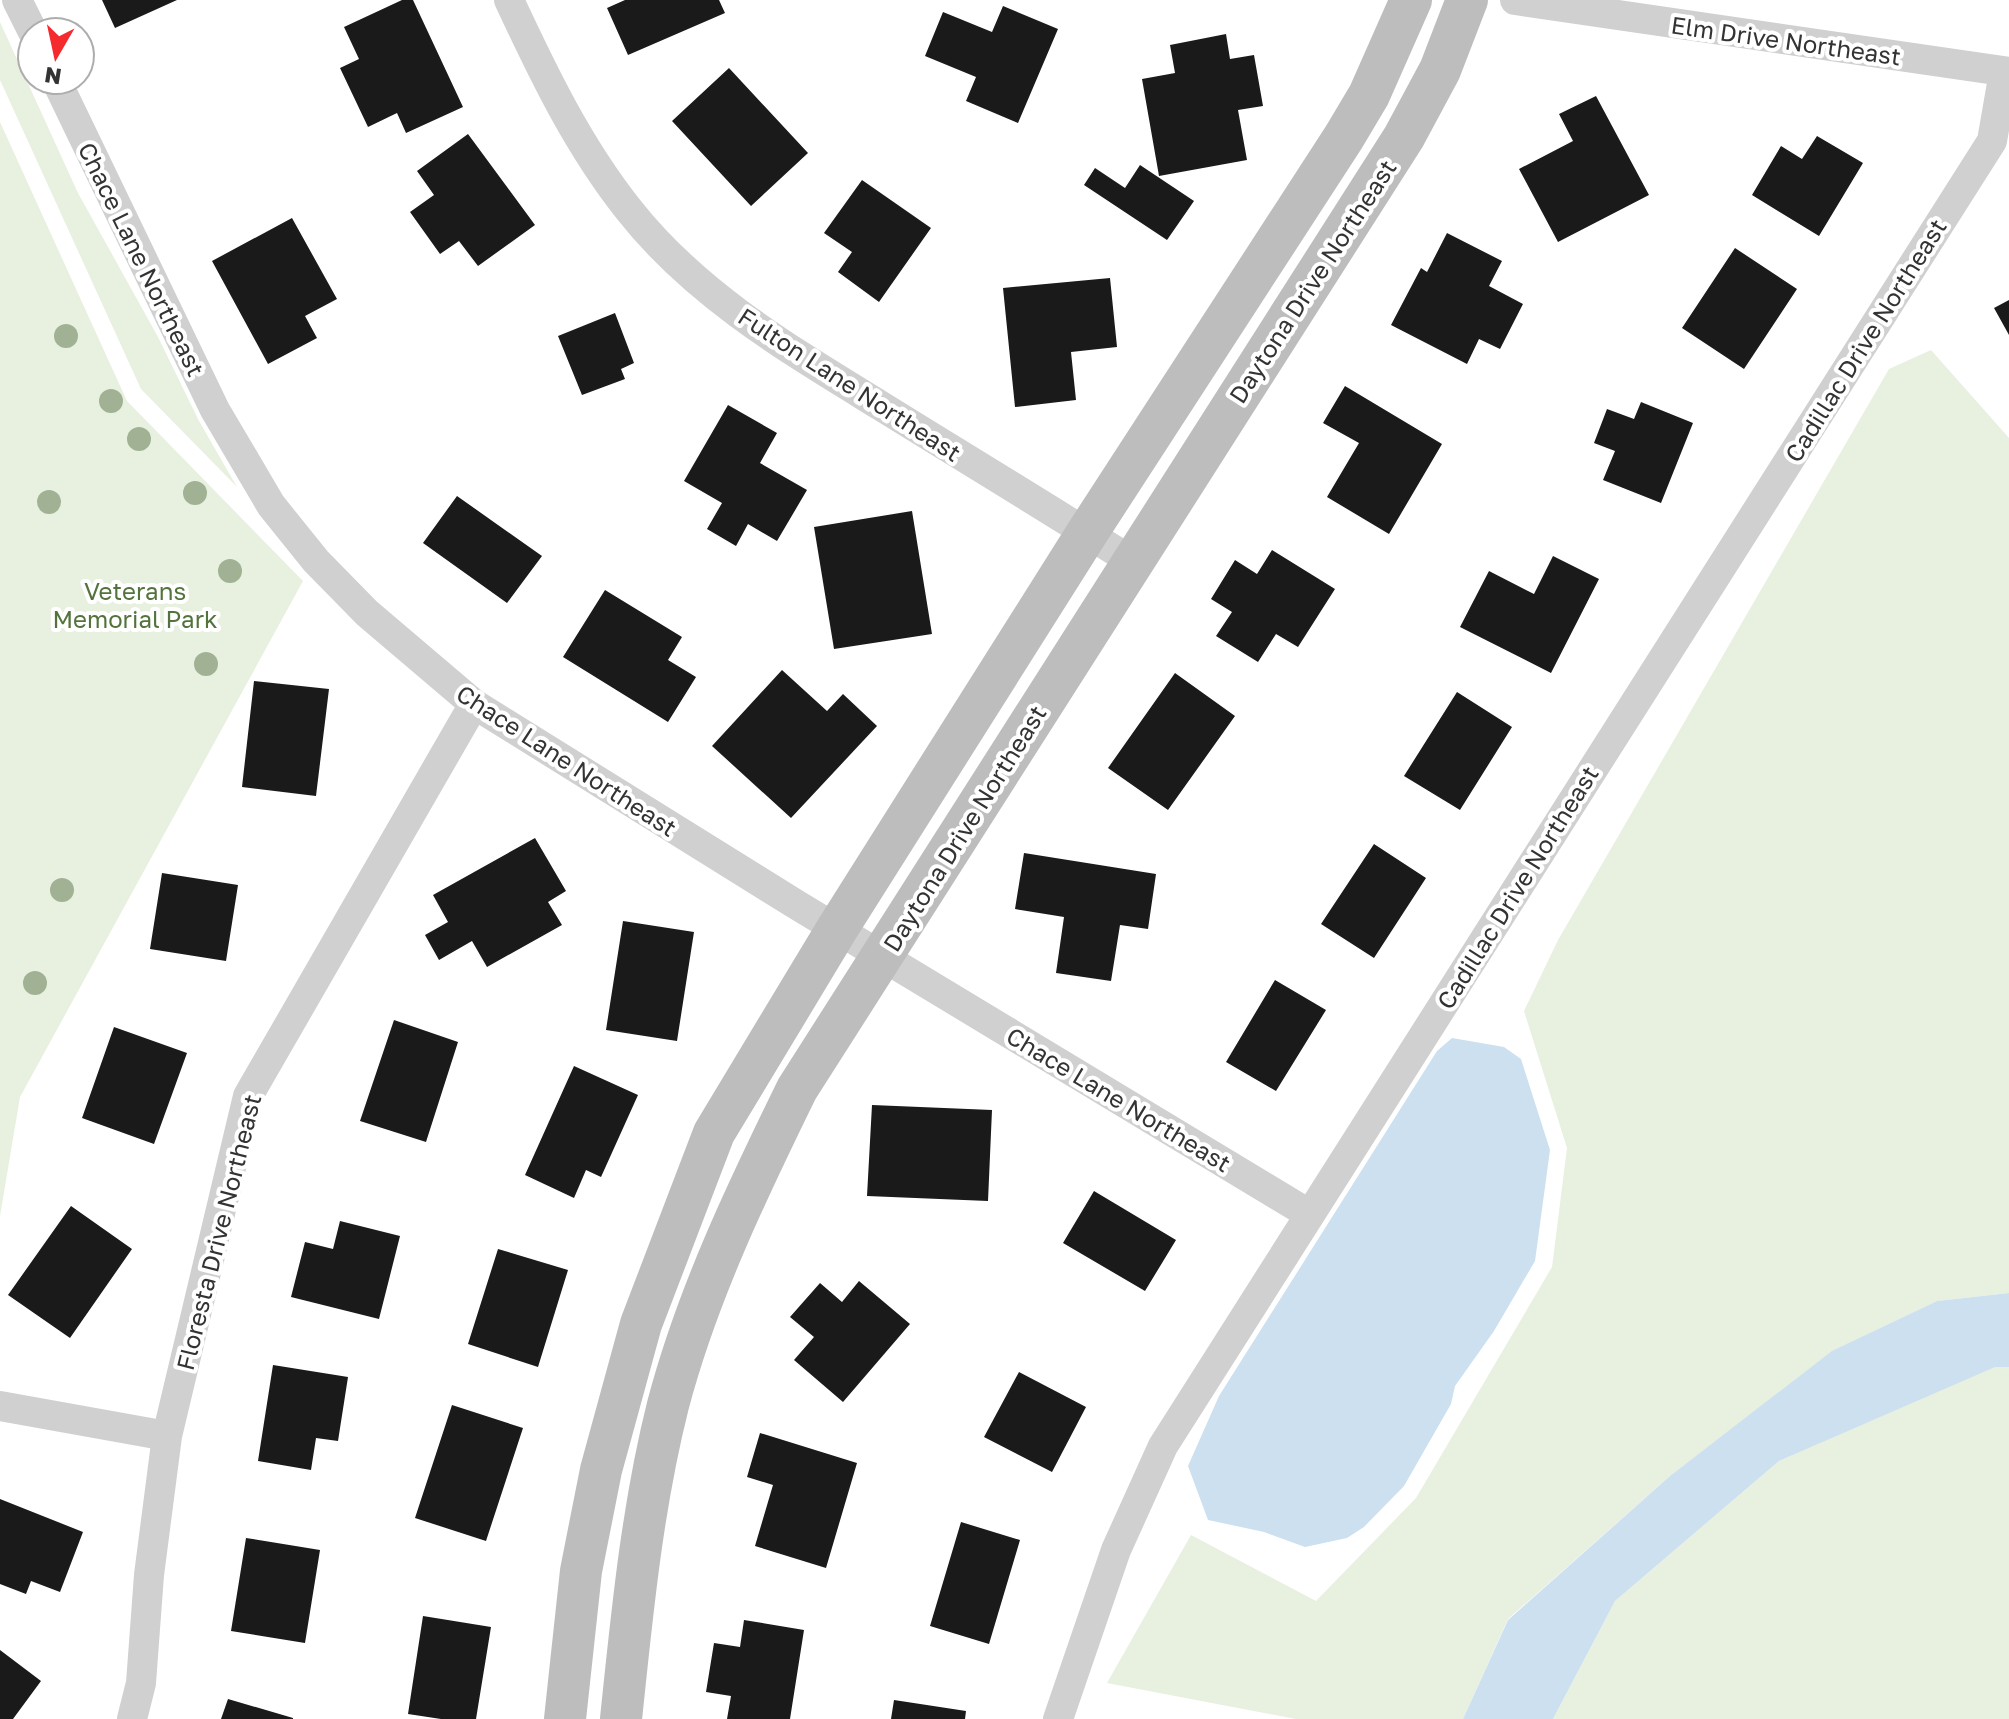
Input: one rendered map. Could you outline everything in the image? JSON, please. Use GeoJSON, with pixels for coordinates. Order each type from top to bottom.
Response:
{"type":"FeatureCollection","features":[{"type":"Feature","properties":{"kind":"street","name":"Fulton Lane Northeast"},"geometry":{"type":"LineString","coordinates":[[509,0],[547,81],[588,153],[629,211],[686,272],[764,334],[1133,562]]}},
{"type":"Feature","properties":{"kind":"street"},"geometry":{"type":"LineString","coordinates":[[565,1719],[570,1658],[601,1470],[641,1324],[714,1133],[837,929],[1087,533],[1344,137],[1369,95],[1411,0]]}},
{"type":"Feature","properties":{"kind":"street","name":"Daytona Drive Northeast"},"geometry":{"type":"LineString","coordinates":[[621,1719],[635,1590],[668,1404],[690,1332],[754,1177],[797,1089],[1404,137],[1440,70],[1467,0]]}},
{"type":"Feature","properties":{"kind":"street","name":"Elm Drive Northeast"},"geometry":{"type":"LineString","coordinates":[[1515,0],[2006,72]]}},
{"type":"Feature","properties":{"kind":"street","name":"Cadillac Drive Northeast"},"geometry":{"type":"LineString","coordinates":[[1058,1719],[1116,1550],[1163,1446],[1992,141],[2006,72]]}},
{"type":"Feature","properties":{"kind":"street","name":"Chace Lane Northeast"},"geometry":{"type":"LineString","coordinates":[[64,96],[215,410],[271,505],[316,561],[367,613],[474,704],[837,929],[1309,1214]]}},
{"type":"Feature","properties":{"kind":"street","name":"Floresta Drive Northeast"},"geometry":{"type":"LineString","coordinates":[[132,1719],[141,1683],[149,1575],[167,1436],[248,1096],[474,704]]}},
{"type":"Feature","properties":{"kind":"street"},"geometry":{"type":"LineString","coordinates":[[0,1406],[167,1436]]}},
{"type":"Feature","properties":{"kind":"green space"},"geometry":{"type":"Polygon","coordinates":[[[0,22],[16,57],[16,96],[34,96],[78,193],[237,487],[141,389],[0,80],[0,22]]]}},
{"type":"Feature","properties":{"kind":"green space","name":"Veterans Memorial Park"},"geometry":{"type":"Polygon","coordinates":[[[0,122],[127,401],[303,581],[20,1097],[0,1216],[0,122]]]}},
{"type":"Feature","properties":{"kind":"green space"},"geometry":{"type":"Polygon","coordinates":[[[1931,350],[2009,438],[2009,1293],[1937,1301],[1833,1351],[1670,1476],[1508,1619],[1463,1719],[1296,1719],[1107,1683],[1191,1535],[1316,1601],[1416,1498],[1552,1267],[1567,1148],[1524,1011],[1558,940],[1889,369],[1931,350]]]}},
{"type":"Feature","properties":{"kind":"green space"},"geometry":{"type":"Polygon","coordinates":[[[1995,1366],[2009,1367],[2009,1719],[1553,1719],[1615,1601],[1779,1461],[1995,1366]]]}},
{"type":"Feature","properties":{"kind":"water"},"geometry":{"type":"Polygon","coordinates":[[[1452,1038],[1504,1047],[1521,1059],[1550,1150],[1535,1261],[1494,1331],[1455,1386],[1451,1404],[1404,1486],[1364,1527],[1347,1538],[1305,1547],[1264,1532],[1208,1520],[1188,1466],[1219,1396],[1437,1051],[1452,1038]]]}},
{"type":"Feature","properties":{"kind":"water"},"geometry":{"type":"Polygon","coordinates":[[[2009,1293],[2009,1367],[1995,1367],[1779,1461],[1615,1601],[1553,1719],[1463,1719],[1508,1620],[1670,1476],[1832,1351],[1937,1301],[2009,1293]]]}},
{"type":"Feature","properties":{"kind":"building"},"geometry":{"type":"Polygon","coordinates":[[[102,0],[177,0],[115,28],[102,0]]]}},
{"type":"Feature","properties":{"kind":"building"},"geometry":{"type":"Polygon","coordinates":[[[402,0],[413,0],[463,107],[406,133],[397,113],[368,127],[340,68],[359,59],[344,27],[402,0]]]}},
{"type":"Feature","properties":{"kind":"building"},"geometry":{"type":"Polygon","coordinates":[[[625,0],[719,0],[725,13],[628,55],[607,8],[625,0]]]}},
{"type":"Feature","properties":{"kind":"building"},"geometry":{"type":"Polygon","coordinates":[[[1003,6],[1058,29],[1018,123],[966,101],[976,77],[925,56],[943,12],[992,32],[1003,6]]]}},
{"type":"Feature","properties":{"kind":"building"},"geometry":{"type":"Polygon","coordinates":[[[1226,34],[1230,59],[1254,55],[1263,106],[1238,110],[1247,160],[1159,176],[1142,79],[1175,73],[1170,45],[1226,34]]]}},
{"type":"Feature","properties":{"kind":"building"},"geometry":{"type":"Polygon","coordinates":[[[729,68],[808,153],[751,206],[672,121],[729,68]]]}},
{"type":"Feature","properties":{"kind":"building"},"geometry":{"type":"Polygon","coordinates":[[[1596,96],[1649,195],[1558,242],[1519,169],[1573,141],[1559,114],[1596,96]]]}},
{"type":"Feature","properties":{"kind":"building"},"geometry":{"type":"Polygon","coordinates":[[[468,134],[535,225],[478,266],[459,241],[440,254],[410,212],[434,195],[417,171],[468,134]]]}},
{"type":"Feature","properties":{"kind":"building"},"geometry":{"type":"Polygon","coordinates":[[[1817,136],[1863,163],[1819,236],[1752,195],[1781,146],[1802,159],[1817,136]]]}},
{"type":"Feature","properties":{"kind":"building"},"geometry":{"type":"Polygon","coordinates":[[[1140,165],[1194,201],[1167,240],[1084,185],[1095,168],[1125,188],[1140,165]]]}},
{"type":"Feature","properties":{"kind":"building"},"geometry":{"type":"Polygon","coordinates":[[[862,180],[931,228],[879,302],[838,272],[852,252],[824,233],[862,180]]]}},
{"type":"Feature","properties":{"kind":"building"},"geometry":{"type":"Polygon","coordinates":[[[292,218],[337,299],[305,316],[317,338],[268,364],[212,261],[292,218]]]}},
{"type":"Feature","properties":{"kind":"building"},"geometry":{"type":"Polygon","coordinates":[[[1447,233],[1502,261],[1489,286],[1523,304],[1500,349],[1479,339],[1467,364],[1391,325],[1421,268],[1427,272],[1447,233]]]}},
{"type":"Feature","properties":{"kind":"building"},"geometry":{"type":"Polygon","coordinates":[[[1735,248],[1797,289],[1744,369],[1682,328],[1735,248]]]}},
{"type":"Feature","properties":{"kind":"building"},"geometry":{"type":"Polygon","coordinates":[[[1110,278],[1117,347],[1071,352],[1076,400],[1015,407],[1003,288],[1110,278]]]}},
{"type":"Feature","properties":{"kind":"building"},"geometry":{"type":"Polygon","coordinates":[[[2009,300],[2009,335],[1994,308],[2009,300]]]}},
{"type":"Feature","properties":{"kind":"building"},"geometry":{"type":"Polygon","coordinates":[[[615,313],[634,363],[621,369],[625,379],[582,395],[558,336],[615,313]]]}},
{"type":"Feature","properties":{"kind":"building"},"geometry":{"type":"Polygon","coordinates":[[[1345,386],[1442,444],[1389,534],[1327,497],[1359,443],[1323,423],[1345,386]]]}},
{"type":"Feature","properties":{"kind":"building"},"geometry":{"type":"Polygon","coordinates":[[[1641,402],[1693,423],[1661,503],[1603,480],[1615,451],[1594,443],[1607,409],[1634,419],[1641,402]]]}},
{"type":"Feature","properties":{"kind":"building"},"geometry":{"type":"Polygon","coordinates":[[[728,405],[777,433],[760,463],[807,490],[777,541],[748,524],[736,546],[707,529],[722,503],[684,481],[728,405]]]}},
{"type":"Feature","properties":{"kind":"building"},"geometry":{"type":"Polygon","coordinates":[[[457,496],[542,556],[507,603],[423,543],[457,496]]]}},
{"type":"Feature","properties":{"kind":"building"},"geometry":{"type":"Polygon","coordinates":[[[912,511],[932,634],[834,649],[814,527],[912,511]]]}},
{"type":"Feature","properties":{"kind":"building"},"geometry":{"type":"Polygon","coordinates":[[[1272,550],[1335,589],[1298,647],[1276,634],[1258,662],[1216,636],[1232,612],[1211,599],[1235,560],[1257,574],[1272,550]]]}},
{"type":"Feature","properties":{"kind":"building"},"geometry":{"type":"Polygon","coordinates":[[[1553,556],[1599,579],[1551,673],[1460,627],[1489,571],[1534,594],[1553,556]]]}},
{"type":"Feature","properties":{"kind":"building"},"geometry":{"type":"Polygon","coordinates":[[[605,590],[682,637],[668,660],[696,677],[668,722],[563,657],[605,590]]]}},
{"type":"Feature","properties":{"kind":"building"},"geometry":{"type":"Polygon","coordinates":[[[782,670],[827,711],[843,694],[877,726],[791,818],[712,746],[782,670]]]}},
{"type":"Feature","properties":{"kind":"building"},"geometry":{"type":"Polygon","coordinates":[[[1175,673],[1235,716],[1168,810],[1108,768],[1175,673]]]}},
{"type":"Feature","properties":{"kind":"building"},"geometry":{"type":"Polygon","coordinates":[[[254,681],[329,689],[316,796],[242,787],[254,681]]]}},
{"type":"Feature","properties":{"kind":"building"},"geometry":{"type":"Polygon","coordinates":[[[1457,692],[1512,727],[1460,810],[1404,776],[1457,692]]]}},
{"type":"Feature","properties":{"kind":"building"},"geometry":{"type":"Polygon","coordinates":[[[535,838],[566,891],[548,902],[562,925],[487,967],[472,941],[439,960],[425,935],[448,922],[433,895],[535,838]]]}},
{"type":"Feature","properties":{"kind":"building"},"geometry":{"type":"Polygon","coordinates":[[[1374,844],[1426,878],[1374,958],[1321,924],[1374,844]]]}},
{"type":"Feature","properties":{"kind":"building"},"geometry":{"type":"Polygon","coordinates":[[[1024,853],[1156,874],[1148,929],[1120,925],[1111,981],[1056,973],[1064,917],[1015,909],[1024,853]]]}},
{"type":"Feature","properties":{"kind":"building"},"geometry":{"type":"Polygon","coordinates":[[[162,873],[238,885],[226,961],[150,949],[162,873]]]}},
{"type":"Feature","properties":{"kind":"building"},"geometry":{"type":"Polygon","coordinates":[[[623,921],[694,932],[677,1041],[606,1030],[623,921]]]}},
{"type":"Feature","properties":{"kind":"building"},"geometry":{"type":"Polygon","coordinates":[[[1275,980],[1326,1010],[1276,1091],[1226,1062],[1275,980]]]}},
{"type":"Feature","properties":{"kind":"building"},"geometry":{"type":"Polygon","coordinates":[[[394,1020],[458,1042],[426,1142],[360,1121],[394,1020]]]}},
{"type":"Feature","properties":{"kind":"building"},"geometry":{"type":"Polygon","coordinates":[[[114,1027],[187,1053],[154,1144],[82,1118],[114,1027]]]}},
{"type":"Feature","properties":{"kind":"building"},"geometry":{"type":"Polygon","coordinates":[[[574,1066],[638,1095],[601,1177],[586,1170],[574,1198],[525,1175],[574,1066]]]}},
{"type":"Feature","properties":{"kind":"building"},"geometry":{"type":"Polygon","coordinates":[[[872,1105],[992,1110],[988,1201],[867,1196],[872,1105]]]}},
{"type":"Feature","properties":{"kind":"building"},"geometry":{"type":"Polygon","coordinates":[[[1094,1191],[1176,1240],[1145,1291],[1063,1243],[1094,1191]]]}},
{"type":"Feature","properties":{"kind":"building"},"geometry":{"type":"Polygon","coordinates":[[[71,1206],[132,1249],[70,1338],[8,1295],[71,1206]]]}},
{"type":"Feature","properties":{"kind":"building"},"geometry":{"type":"Polygon","coordinates":[[[340,1221],[400,1236],[379,1319],[291,1297],[305,1242],[333,1249],[340,1221]]]}},
{"type":"Feature","properties":{"kind":"building"},"geometry":{"type":"Polygon","coordinates":[[[498,1249],[568,1270],[538,1367],[468,1344],[498,1249]]]}},
{"type":"Feature","properties":{"kind":"building"},"geometry":{"type":"Polygon","coordinates":[[[859,1281],[910,1324],[843,1402],[794,1360],[814,1337],[790,1317],[820,1283],[842,1302],[859,1281]]]}},
{"type":"Feature","properties":{"kind":"building"},"geometry":{"type":"Polygon","coordinates":[[[273,1365],[348,1377],[338,1441],[316,1438],[311,1470],[258,1461],[273,1365]]]}},
{"type":"Feature","properties":{"kind":"building"},"geometry":{"type":"Polygon","coordinates":[[[1019,1372],[1086,1407],[1052,1472],[984,1437],[1019,1372]]]}},
{"type":"Feature","properties":{"kind":"building"},"geometry":{"type":"Polygon","coordinates":[[[452,1405],[523,1428],[486,1541],[415,1518],[452,1405]]]}},
{"type":"Feature","properties":{"kind":"building"},"geometry":{"type":"Polygon","coordinates":[[[760,1433],[857,1463],[826,1568],[755,1546],[773,1485],[747,1477],[760,1433]]]}},
{"type":"Feature","properties":{"kind":"building"},"geometry":{"type":"Polygon","coordinates":[[[0,1499],[83,1532],[60,1592],[31,1581],[26,1594],[0,1584],[0,1499]]]}},
{"type":"Feature","properties":{"kind":"building"},"geometry":{"type":"Polygon","coordinates":[[[961,1522],[1020,1540],[989,1644],[930,1626],[961,1522]]]}},
{"type":"Feature","properties":{"kind":"building"},"geometry":{"type":"Polygon","coordinates":[[[246,1538],[320,1550],[305,1643],[231,1631],[246,1538]]]}},
{"type":"Feature","properties":{"kind":"building"},"geometry":{"type":"Polygon","coordinates":[[[423,1616],[491,1627],[476,1719],[441,1719],[408,1714],[423,1616]]]}},
{"type":"Feature","properties":{"kind":"building"},"geometry":{"type":"Polygon","coordinates":[[[744,1620],[804,1630],[790,1719],[727,1719],[731,1696],[706,1692],[714,1643],[740,1647],[744,1620]]]}},
{"type":"Feature","properties":{"kind":"building"},"geometry":{"type":"Polygon","coordinates":[[[0,1650],[41,1681],[13,1719],[0,1719],[0,1650]]]}},
{"type":"Feature","properties":{"kind":"building"},"geometry":{"type":"Polygon","coordinates":[[[228,1699],[293,1718],[293,1719],[221,1719],[228,1699]]]}},
{"type":"Feature","properties":{"kind":"building"},"geometry":{"type":"Polygon","coordinates":[[[894,1700],[966,1711],[965,1719],[891,1719],[894,1700]]]}}]}
